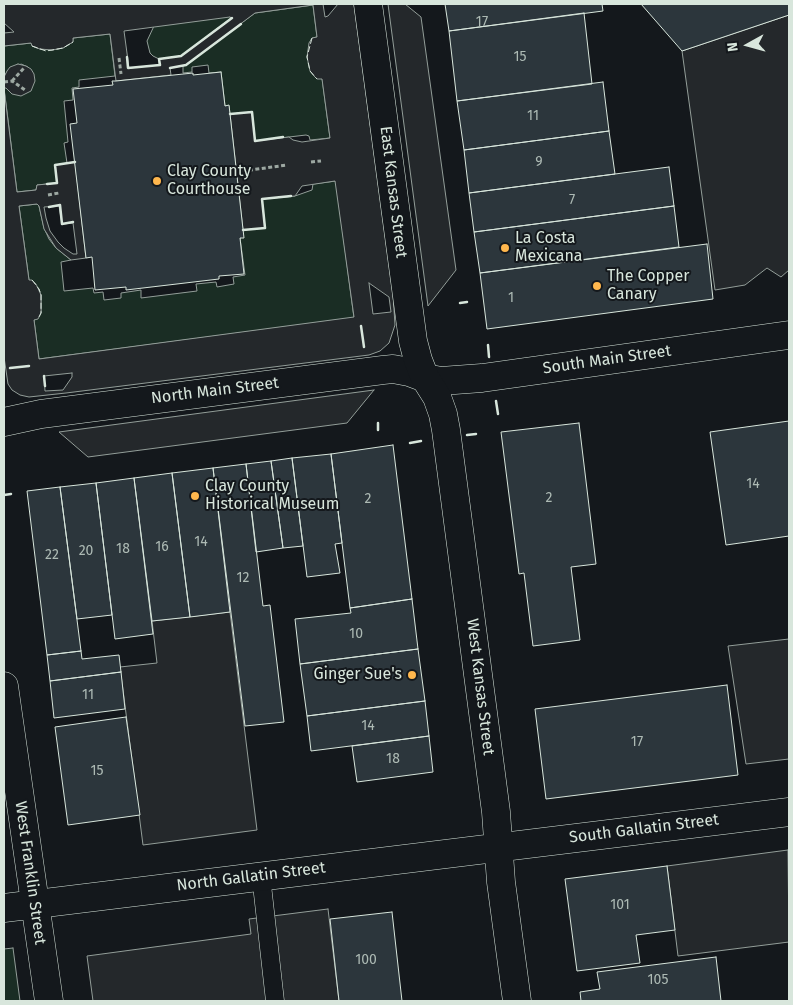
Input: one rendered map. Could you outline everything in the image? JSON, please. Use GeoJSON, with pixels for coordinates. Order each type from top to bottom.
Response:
{"type":"FeatureCollection","features":[{"type":"Feature","properties":{"kind":"street","name":"East Kansas Street"},"geometry":{"type":"LineString","coordinates":[[368,4],[408,315],[418,360],[425,378]]}},
{"type":"Feature","properties":{"kind":"street","name":"South Main Street"},"geometry":{"type":"LineString","coordinates":[[425,378],[440,381],[482,378],[789,335]]}},
{"type":"Feature","properties":{"kind":"street","name":"North Main Street"},"geometry":{"type":"LineString","coordinates":[[4,422],[41,414],[383,370],[393,369],[409,372],[425,378]]}},
{"type":"Feature","properties":{"kind":"street","name":"West Kansas Street"},"geometry":{"type":"LineString","coordinates":[[425,378],[437,397],[446,430],[495,802],[498,847],[517,1001]]}},
{"type":"Feature","properties":{"kind":"street","name":"West Franklin Street"},"geometry":{"type":"LineString","coordinates":[[4,686],[49,1001]]}},
{"type":"Feature","properties":{"kind":"street","name":"South Gallatin Street"},"geometry":{"type":"LineString","coordinates":[[498,847],[789,812]]}},
{"type":"Feature","properties":{"kind":"street","name":"North Gallatin Street"},"geometry":{"type":"LineString","coordinates":[[4,908],[498,847]]}},
{"type":"Feature","properties":{"kind":"lane"},"geometry":{"type":"LineString","coordinates":[[261,876],[275,1001]]}},
{"type":"Feature","properties":{"kind":"path"},"geometry":{"type":"LineString","coordinates":[[119,58],[121,74]]}},
{"type":"Feature","properties":{"kind":"path"},"geometry":{"type":"LineString","coordinates":[[4,82],[12,81],[24,68]]}},
{"type":"Feature","properties":{"kind":"path"},"geometry":{"type":"LineString","coordinates":[[12,81],[25,90]]}},
{"type":"Feature","properties":{"kind":"path"},"geometry":{"type":"LineString","coordinates":[[311,162],[321,161]]}},
{"type":"Feature","properties":{"kind":"path"},"geometry":{"type":"LineString","coordinates":[[236,172],[287,165]]}},
{"type":"Feature","properties":{"kind":"path"},"geometry":{"type":"LineString","coordinates":[[48,195],[59,193]]}},
{"type":"Feature","properties":{"kind":"green space"},"geometry":{"type":"Polygon","coordinates":[[[313,5],[317,37],[312,38],[307,57],[322,78],[330,138],[310,140],[309,136],[306,135],[255,141],[252,112],[230,114],[229,106],[225,106],[221,72],[209,73],[208,65],[192,67],[192,72],[183,73],[183,66],[255,13],[313,5]]]}},
{"type":"Feature","properties":{"kind":"green space"},"geometry":{"type":"Polygon","coordinates":[[[230,16],[232,18],[181,56],[159,59],[150,53],[147,41],[154,26],[230,16]]]}},
{"type":"Feature","properties":{"kind":"green space"},"geometry":{"type":"Polygon","coordinates":[[[110,34],[115,76],[79,80],[79,87],[72,88],[73,100],[64,101],[68,142],[64,143],[67,163],[55,165],[57,183],[37,185],[36,190],[17,192],[4,88],[6,87],[12,94],[28,67],[21,64],[5,74],[4,77],[4,46],[31,43],[32,46],[40,49],[52,50],[63,48],[73,42],[73,38],[110,34]]]}},
{"type":"Feature","properties":{"kind":"green space"},"geometry":{"type":"Polygon","coordinates":[[[336,181],[354,318],[39,359],[34,320],[41,313],[41,295],[39,289],[29,280],[19,206],[37,204],[39,206],[44,228],[49,239],[56,248],[71,260],[61,262],[64,291],[93,288],[94,293],[103,292],[104,300],[121,298],[121,293],[141,290],[141,298],[197,291],[196,284],[216,282],[217,287],[234,284],[233,277],[245,275],[240,238],[243,230],[265,227],[262,199],[295,196],[312,190],[313,184],[336,181]]]}},
{"type":"Feature","properties":{"kind":"green space"},"geometry":{"type":"Polygon","coordinates":[[[13,948],[20,1001],[4,1001],[4,949],[13,948]]]}},
{"type":"Feature","properties":{"kind":"shaded area"},"geometry":{"type":"Polygon","coordinates":[[[4,4],[323,4],[325,17],[338,4],[354,4],[393,294],[395,325],[389,343],[380,351],[369,355],[66,393],[29,397],[20,395],[12,390],[8,384],[4,357],[4,89],[17,192],[36,190],[37,185],[57,183],[55,165],[75,162],[86,258],[71,260],[56,248],[44,229],[37,204],[19,206],[29,280],[36,284],[41,295],[41,313],[38,319],[34,320],[39,359],[354,317],[335,181],[302,186],[295,196],[262,199],[265,228],[243,230],[230,114],[252,112],[255,141],[289,137],[302,142],[330,138],[322,79],[317,79],[310,71],[307,57],[309,43],[312,38],[317,37],[313,5],[255,13],[186,65],[170,68],[171,75],[116,81],[110,34],[73,38],[73,42],[63,48],[52,50],[40,49],[32,46],[31,43],[4,46],[4,33],[14,32],[4,23],[4,4]],[[230,17],[124,31],[129,68],[159,65],[159,59],[181,56],[231,18],[230,17]],[[59,206],[44,207],[50,231],[64,248],[73,254],[77,254],[73,223],[62,224],[59,206]],[[369,283],[373,314],[391,312],[389,297],[369,283]],[[72,373],[44,376],[45,391],[63,390],[72,377],[72,373]]]}},
{"type":"Feature","properties":{"kind":"shaded area"},"geometry":{"type":"Polygon","coordinates":[[[388,4],[405,4],[421,17],[456,270],[428,306],[388,4]]]}},
{"type":"Feature","properties":{"kind":"shaded area"},"geometry":{"type":"Polygon","coordinates":[[[789,15],[789,270],[781,277],[767,268],[745,285],[715,290],[682,51],[789,15]]]}},
{"type":"Feature","properties":{"kind":"shaded area"},"geometry":{"type":"Polygon","coordinates":[[[18,64],[31,69],[35,81],[31,91],[21,96],[12,94],[4,88],[4,77],[7,71],[10,67],[18,64]]]}},
{"type":"Feature","properties":{"kind":"shaded area"},"geometry":{"type":"Polygon","coordinates":[[[374,390],[347,423],[88,457],[59,432],[374,390]]]}},
{"type":"Feature","properties":{"kind":"shaded area"},"geometry":{"type":"Polygon","coordinates":[[[230,612],[257,830],[143,845],[120,667],[157,663],[152,621],[230,612]]]}},
{"type":"Feature","properties":{"kind":"shaded area"},"geometry":{"type":"Polygon","coordinates":[[[789,639],[789,759],[746,764],[728,646],[789,639]]]}},
{"type":"Feature","properties":{"kind":"shaded area"},"geometry":{"type":"Polygon","coordinates":[[[788,850],[789,942],[678,956],[667,866],[788,850]]]}},
{"type":"Feature","properties":{"kind":"shaded area"},"geometry":{"type":"Polygon","coordinates":[[[328,909],[339,1001],[93,1001],[87,956],[251,934],[249,919],[328,909]]]}},
{"type":"Feature","properties":{"kind":"building"},"geometry":{"type":"Polygon","coordinates":[[[445,4],[602,4],[603,11],[449,31],[445,4]]]}},
{"type":"Feature","properties":{"kind":"building"},"geometry":{"type":"Polygon","coordinates":[[[641,4],[789,4],[789,15],[682,51],[641,4]]]}},
{"type":"Feature","properties":{"kind":"building"},"geometry":{"type":"Polygon","coordinates":[[[584,13],[592,84],[457,101],[449,31],[584,13]]]}},
{"type":"Feature","properties":{"kind":"building","name":"Clay County Courthouse"},"geometry":{"type":"Polygon","coordinates":[[[221,72],[225,106],[229,105],[244,238],[240,238],[244,274],[219,276],[219,279],[126,290],[126,287],[95,290],[92,257],[86,258],[70,124],[77,123],[73,89],[113,85],[112,81],[221,72]]]}},
{"type":"Feature","properties":{"kind":"building"},"geometry":{"type":"Polygon","coordinates":[[[603,82],[609,131],[464,150],[457,101],[603,82]]]}},
{"type":"Feature","properties":{"kind":"building"},"geometry":{"type":"Polygon","coordinates":[[[609,131],[615,174],[469,193],[464,150],[609,131]]]}},
{"type":"Feature","properties":{"kind":"building"},"geometry":{"type":"Polygon","coordinates":[[[669,167],[674,206],[474,232],[469,193],[669,167]]]}},
{"type":"Feature","properties":{"kind":"building"},"geometry":{"type":"Polygon","coordinates":[[[674,206],[679,247],[480,273],[474,232],[674,206]]]}},
{"type":"Feature","properties":{"kind":"building","name":"The Copper Canary"},"geometry":{"type":"Polygon","coordinates":[[[707,244],[713,299],[487,329],[480,273],[707,244]]]}},
{"type":"Feature","properties":{"kind":"building"},"geometry":{"type":"Polygon","coordinates":[[[789,421],[789,536],[726,545],[710,432],[789,421]]]}},
{"type":"Feature","properties":{"kind":"building"},"geometry":{"type":"Polygon","coordinates":[[[579,423],[596,564],[571,567],[580,640],[533,646],[524,573],[519,574],[501,432],[579,423]]]}},
{"type":"Feature","properties":{"kind":"building"},"geometry":{"type":"Polygon","coordinates":[[[393,445],[412,599],[350,608],[331,454],[393,445]]]}},
{"type":"Feature","properties":{"kind":"building"},"geometry":{"type":"Polygon","coordinates":[[[331,454],[342,543],[335,544],[340,573],[307,577],[292,458],[331,454]]]}},
{"type":"Feature","properties":{"kind":"building"},"geometry":{"type":"Polygon","coordinates":[[[292,458],[303,546],[283,548],[271,461],[292,458]]]}},
{"type":"Feature","properties":{"kind":"building"},"geometry":{"type":"Polygon","coordinates":[[[271,461],[283,548],[256,552],[246,464],[271,461]]]}},
{"type":"Feature","properties":{"kind":"building"},"geometry":{"type":"Polygon","coordinates":[[[246,464],[263,606],[270,605],[284,722],[245,726],[213,468],[246,464]]]}},
{"type":"Feature","properties":{"kind":"building"},"geometry":{"type":"Polygon","coordinates":[[[213,468],[230,612],[190,617],[172,473],[213,468]]]}},
{"type":"Feature","properties":{"kind":"building"},"geometry":{"type":"Polygon","coordinates":[[[172,473],[190,617],[152,621],[134,478],[172,473]]]}},
{"type":"Feature","properties":{"kind":"building"},"geometry":{"type":"Polygon","coordinates":[[[134,478],[153,634],[115,639],[96,483],[134,478]]]}},
{"type":"Feature","properties":{"kind":"building"},"geometry":{"type":"Polygon","coordinates":[[[96,483],[112,615],[77,619],[60,487],[96,483]]]}},
{"type":"Feature","properties":{"kind":"building"},"geometry":{"type":"Polygon","coordinates":[[[60,487],[81,651],[47,655],[27,491],[60,487]]]}},
{"type":"Feature","properties":{"kind":"building"},"geometry":{"type":"Polygon","coordinates":[[[412,599],[418,649],[300,664],[295,619],[351,613],[350,608],[412,599]]]}},
{"type":"Feature","properties":{"kind":"building"},"geometry":{"type":"Polygon","coordinates":[[[418,649],[425,701],[307,716],[300,664],[418,649]]]}},
{"type":"Feature","properties":{"kind":"building"},"geometry":{"type":"Polygon","coordinates":[[[81,651],[82,659],[119,655],[121,672],[50,681],[47,655],[81,651]]]}},
{"type":"Feature","properties":{"kind":"building"},"geometry":{"type":"Polygon","coordinates":[[[121,672],[125,709],[54,718],[50,681],[121,672]]]}},
{"type":"Feature","properties":{"kind":"building"},"geometry":{"type":"Polygon","coordinates":[[[727,685],[738,775],[546,799],[535,709],[727,685]]]}},
{"type":"Feature","properties":{"kind":"building"},"geometry":{"type":"Polygon","coordinates":[[[425,701],[429,736],[311,751],[307,716],[425,701]]]}},
{"type":"Feature","properties":{"kind":"building"},"geometry":{"type":"Polygon","coordinates":[[[126,717],[140,815],[68,825],[55,727],[126,717]]]}},
{"type":"Feature","properties":{"kind":"building"},"geometry":{"type":"Polygon","coordinates":[[[429,736],[433,772],[357,782],[352,746],[429,736]]]}},
{"type":"Feature","properties":{"kind":"building"},"geometry":{"type":"Polygon","coordinates":[[[667,866],[675,930],[636,935],[640,963],[577,971],[565,879],[667,866]]]}},
{"type":"Feature","properties":{"kind":"building"},"geometry":{"type":"Polygon","coordinates":[[[392,912],[402,1001],[339,1001],[330,919],[392,912]]]}},
{"type":"Feature","properties":{"kind":"building"},"geometry":{"type":"Polygon","coordinates":[[[716,957],[721,1001],[581,1001],[580,992],[600,989],[597,972],[716,957]]]}},
{"type":"Feature","properties":{"kind":"fence"},"geometry":{"type":"LineString","coordinates":[[312,38],[307,57],[310,71],[317,79]]}},
{"type":"Feature","properties":{"kind":"fence"},"geometry":{"type":"LineString","coordinates":[[32,46],[46,51],[63,48],[73,42]]}},
{"type":"Feature","properties":{"kind":"fence"},"geometry":{"type":"LineString","coordinates":[[32,280],[41,295],[41,313],[38,319]]}},
{"type":"Feature","properties":{"kind":"wall"},"geometry":{"type":"LineString","coordinates":[[127,57],[128,68],[160,65],[159,59],[181,56],[232,18]]}},
{"type":"Feature","properties":{"kind":"wall"},"geometry":{"type":"LineString","coordinates":[[170,68],[186,65],[241,24]]}},
{"type":"Feature","properties":{"kind":"wall"},"geometry":{"type":"LineString","coordinates":[[230,114],[252,112],[255,141],[283,137]]}},
{"type":"Feature","properties":{"kind":"wall"},"geometry":{"type":"LineString","coordinates":[[47,184],[57,183],[55,165],[75,162]]}},
{"type":"Feature","properties":{"kind":"wall"},"geometry":{"type":"LineString","coordinates":[[243,230],[265,228],[262,199],[291,196]]}},
{"type":"Feature","properties":{"kind":"wall"},"geometry":{"type":"LineString","coordinates":[[49,207],[60,205],[62,224],[73,222]]}},
{"type":"Feature","properties":{"kind":"wall"},"geometry":{"type":"LineString","coordinates":[[460,303],[467,302]]}},
{"type":"Feature","properties":{"kind":"wall"},"geometry":{"type":"LineString","coordinates":[[361,326],[364,347]]}},
{"type":"Feature","properties":{"kind":"wall"},"geometry":{"type":"LineString","coordinates":[[488,345],[489,357]]}},
{"type":"Feature","properties":{"kind":"wall"},"geometry":{"type":"LineString","coordinates":[[10,368],[29,366]]}},
{"type":"Feature","properties":{"kind":"wall"},"geometry":{"type":"LineString","coordinates":[[44,376],[45,386]]}},
{"type":"Feature","properties":{"kind":"wall"},"geometry":{"type":"LineString","coordinates":[[496,401],[498,414]]}},
{"type":"Feature","properties":{"kind":"wall"},"geometry":{"type":"LineString","coordinates":[[378,423],[378,430]]}},
{"type":"Feature","properties":{"kind":"wall"},"geometry":{"type":"LineString","coordinates":[[467,435],[476,434]]}},
{"type":"Feature","properties":{"kind":"wall"},"geometry":{"type":"LineString","coordinates":[[410,443],[421,441]]}},
{"type":"Feature","properties":{"kind":"wall"},"geometry":{"type":"LineString","coordinates":[[4,495],[11,494]]}},
{"type":"Feature","properties":{"kind":"place","name":"Clay County Courthouse"},"geometry":{"type":"Point","coordinates":[157,181]}},
{"type":"Feature","properties":{"kind":"place","name":"La Costa Mexicana"},"geometry":{"type":"Point","coordinates":[505,248]}},
{"type":"Feature","properties":{"kind":"place","name":"The Copper Canary"},"geometry":{"type":"Point","coordinates":[597,286]}},
{"type":"Feature","properties":{"kind":"place","name":"Clay County Historical Museum"},"geometry":{"type":"Point","coordinates":[195,496]}},
{"type":"Feature","properties":{"kind":"place","name":"Ginger Sue's"},"geometry":{"type":"Point","coordinates":[412,675]}}]}
